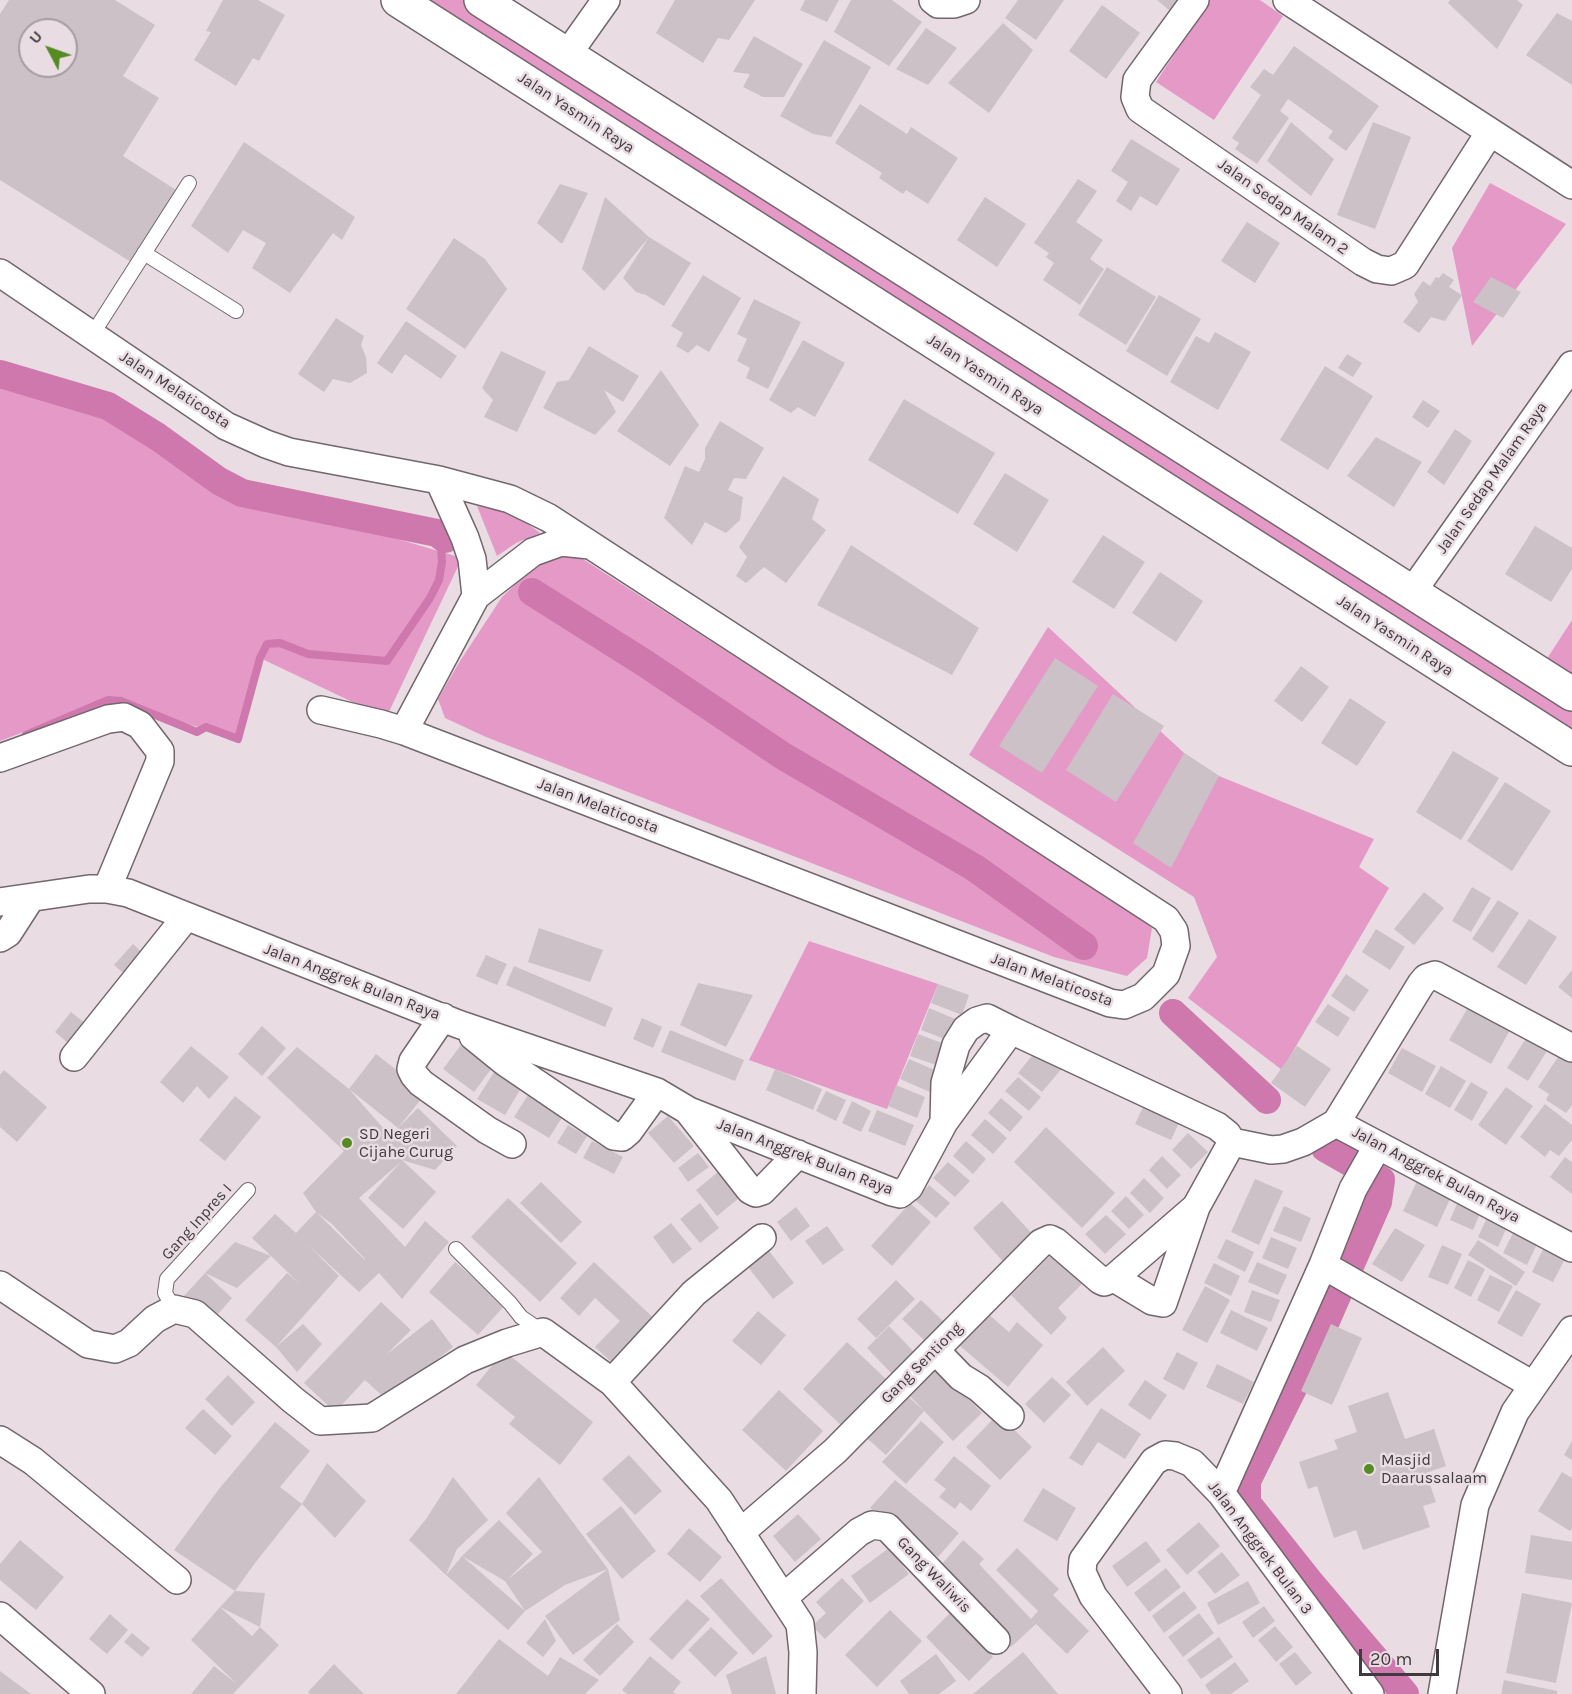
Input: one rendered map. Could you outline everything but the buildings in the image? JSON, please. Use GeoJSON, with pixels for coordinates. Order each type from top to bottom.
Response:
{"type":"FeatureCollection","features":[{"type":"Feature","properties":{"kind":"street","name":"Jalan Yasmin Raya"},"geometry":{"type":"LineString","coordinates":[[398,0],[1572,749]]}},
{"type":"Feature","properties":{"kind":"street"},"geometry":{"type":"LineString","coordinates":[[542,91],[606,0]]}},
{"type":"Feature","properties":{"kind":"street"},"geometry":{"type":"LineString","coordinates":[[933,0],[939,4],[954,4],[966,0]]}},
{"type":"Feature","properties":{"kind":"street","name":"Jalan Sedap Malam 2"},"geometry":{"type":"LineString","coordinates":[[1195,0],[1137,80],[1135,97],[1140,109],[1363,262],[1377,269],[1391,272],[1405,265],[1490,132]]}},
{"type":"Feature","properties":{"kind":"street"},"geometry":{"type":"LineString","coordinates":[[1287,0],[1572,185]]}},
{"type":"Feature","properties":{"kind":"street"},"geometry":{"type":"LineString","coordinates":[[473,48],[489,5],[1572,694]]}},
{"type":"Feature","properties":{"kind":"street","name":"Jalan Melaticosta"},"geometry":{"type":"LineString","coordinates":[[0,273],[226,426],[266,444],[289,452],[439,480],[510,499],[549,518],[1166,919],[1174,931],[1176,946],[1166,974],[1143,997],[1124,1005],[1110,1003],[404,731],[381,723],[321,710]]}},
{"type":"Feature","properties":{"kind":"street","name":"Jalan Sedap Malam Raya"},"geometry":{"type":"LineString","coordinates":[[1412,592],[1572,365]]}},
{"type":"Feature","properties":{"kind":"street"},"geometry":{"type":"LineString","coordinates":[[439,480],[465,538],[472,560],[476,596]]}},
{"type":"Feature","properties":{"kind":"street","name":"Jalan Melaticosta"},"geometry":{"type":"LineString","coordinates":[[404,731],[476,596],[533,552],[561,542],[591,546]]}},
{"type":"Feature","properties":{"kind":"street"},"geometry":{"type":"LineString","coordinates":[[0,758],[108,719],[124,717],[141,725],[160,751],[160,762],[107,889]]}},
{"type":"Feature","properties":{"kind":"street","name":"Jalan Anggrek Bulan Raya"},"geometry":{"type":"LineString","coordinates":[[0,902],[89,889],[107,889],[128,893],[451,1021],[657,1092],[689,1111],[900,1194],[909,1187],[944,1122],[1011,1030],[1217,1126],[1227,1134],[1232,1142],[1271,1150],[1283,1149],[1303,1142],[1336,1123],[1375,1150],[1572,1248]]}},
{"type":"Feature","properties":{"kind":"street"},"geometry":{"type":"LineString","coordinates":[[0,938],[8,933],[30,898]]}},
{"type":"Feature","properties":{"kind":"street"},"geometry":{"type":"LineString","coordinates":[[74,1058],[186,917]]}},
{"type":"Feature","properties":{"kind":"street"},"geometry":{"type":"LineString","coordinates":[[1336,1123],[1421,984],[1426,978],[1435,975],[1572,1048]]}},
{"type":"Feature","properties":{"kind":"street"},"geometry":{"type":"LineString","coordinates":[[944,1122],[945,1083],[956,1045],[966,1029],[977,1020],[987,1018],[1011,1030]]}},
{"type":"Feature","properties":{"kind":"street"},"geometry":{"type":"LineString","coordinates":[[512,1144],[420,1083],[411,1069],[413,1061],[451,1021],[505,1062],[614,1136],[622,1137],[629,1131],[657,1092]]}},
{"type":"Feature","properties":{"kind":"street"},"geometry":{"type":"LineString","coordinates":[[689,1111],[750,1190],[756,1193],[762,1191],[798,1154]]}},
{"type":"Feature","properties":{"kind":"street"},"geometry":{"type":"LineString","coordinates":[[1196,1207],[1109,1280],[1152,1301],[1162,1302],[1196,1207],[1232,1142]]}},
{"type":"Feature","properties":{"kind":"street"},"geometry":{"type":"LineString","coordinates":[[1221,1493],[1338,1273],[1353,1189],[1375,1150]]}},
{"type":"Feature","properties":{"kind":"street"},"geometry":{"type":"LineString","coordinates":[[612,1382],[694,1293],[762,1238]]}},
{"type":"Feature","properties":{"kind":"street","name":"Gang Sentiong"},"geometry":{"type":"LineString","coordinates":[[740,1533],[835,1451],[1041,1243],[1050,1239],[1100,1280],[1109,1280]]}},
{"type":"Feature","properties":{"kind":"street"},"geometry":{"type":"LineString","coordinates":[[1338,1273],[1533,1385]]}},
{"type":"Feature","properties":{"kind":"street"},"geometry":{"type":"LineString","coordinates":[[0,1285],[88,1344],[115,1349],[129,1343],[155,1319],[174,1309],[195,1314],[320,1421],[372,1418],[465,1360],[507,1343],[543,1332],[612,1382],[719,1500],[800,1624],[803,1652],[802,1694]]}},
{"type":"Feature","properties":{"kind":"street"},"geometry":{"type":"LineString","coordinates":[[1442,1694],[1475,1505],[1515,1412],[1572,1330]]}},
{"type":"Feature","properties":{"kind":"street"},"geometry":{"type":"LineString","coordinates":[[935,1350],[961,1377],[979,1388],[1010,1416]]}},
{"type":"Feature","properties":{"kind":"street"},"geometry":{"type":"LineString","coordinates":[[0,1440],[33,1461],[177,1580]]}},
{"type":"Feature","properties":{"kind":"street","name":"Jalan Anggrek Bulan 3"},"geometry":{"type":"LineString","coordinates":[[1168,1694],[1093,1596],[1082,1572],[1083,1560],[1154,1461],[1165,1455],[1175,1456],[1192,1463],[1221,1493],[1370,1694]]}},
{"type":"Feature","properties":{"kind":"street","name":"Gang Waliwis"},"geometry":{"type":"LineString","coordinates":[[783,1598],[859,1532],[872,1524],[887,1527],[996,1640]]}},
{"type":"Feature","properties":{"kind":"street"},"geometry":{"type":"LineString","coordinates":[[0,1616],[91,1694]]}},
{"type":"Feature","properties":{"kind":"lane"},"geometry":{"type":"LineString","coordinates":[[92,335],[189,183]]}},
{"type":"Feature","properties":{"kind":"lane"},"geometry":{"type":"LineString","coordinates":[[144,254],[236,311]]}},
{"type":"Feature","properties":{"kind":"lane","name":"Gang Inpres I"},"geometry":{"type":"LineString","coordinates":[[174,1309],[165,1293],[167,1279],[248,1190]]}},
{"type":"Feature","properties":{"kind":"lane"},"geometry":{"type":"LineString","coordinates":[[456,1249],[510,1303],[520,1317],[543,1332]]}},
{"type":"Feature","properties":{"kind":"shaded area"},"geometry":{"type":"Polygon","coordinates":[[[398,0],[481,0],[1539,671],[1572,620],[1572,750],[398,0]]]}},
{"type":"Feature","properties":{"kind":"shaded area"},"geometry":{"type":"Polygon","coordinates":[[[1210,0],[1260,0],[1283,16],[1214,120],[1156,82],[1210,0]]]}},
{"type":"Feature","properties":{"kind":"shaded area"},"geometry":{"type":"Polygon","coordinates":[[[1490,183],[1566,224],[1472,346],[1452,248],[1490,183]]]}},
{"type":"Feature","properties":{"kind":"shaded area"},"geometry":{"type":"Polygon","coordinates":[[[0,374],[108,406],[242,493],[462,558],[386,718],[260,658],[238,739],[108,700],[0,741],[0,374]]]}},
{"type":"Feature","properties":{"kind":"shaded area"},"geometry":{"type":"Polygon","coordinates":[[[477,506],[500,511],[525,522],[540,533],[516,543],[497,556],[477,506]]]}},
{"type":"Feature","properties":{"kind":"shaded area"},"geometry":{"type":"Polygon","coordinates":[[[578,556],[1122,905],[1152,928],[1147,958],[1127,976],[1054,957],[486,737],[445,718],[438,699],[502,597],[529,571],[552,558],[578,556]]]}},
{"type":"Feature","properties":{"kind":"shaded area"},"geometry":{"type":"Polygon","coordinates":[[[1048,627],[1184,753],[1219,776],[1374,839],[1359,867],[1389,888],[1282,1070],[1188,998],[1217,957],[1194,897],[969,755],[1048,627]]]}},
{"type":"Feature","properties":{"kind":"shaded area"},"geometry":{"type":"Polygon","coordinates":[[[809,941],[938,984],[887,1109],[749,1060],[809,941]]]}},
{"type":"Feature","properties":{"kind":"waterway"},"geometry":{"type":"LineString","coordinates":[[0,374],[108,406],[158,437],[219,481],[242,493],[437,533],[445,539]]}},
{"type":"Feature","properties":{"kind":"waterway"},"geometry":{"type":"LineString","coordinates":[[26,735],[108,700],[121,701],[197,732],[206,727],[238,739],[260,658],[267,644],[280,643],[308,654],[387,661],[430,598],[439,580],[442,562],[437,533]]}},
{"type":"Feature","properties":{"kind":"waterway"},"geometry":{"type":"LineString","coordinates":[[532,592],[646,664],[783,756],[975,868],[1084,946]]}},
{"type":"Feature","properties":{"kind":"waterway"},"geometry":{"type":"LineString","coordinates":[[1173,1013],[1267,1100]]}},
{"type":"Feature","properties":{"kind":"waterway"},"geometry":{"type":"LineString","coordinates":[[1325,1148],[1381,1180],[1378,1202],[1323,1328],[1247,1481],[1247,1503],[1309,1581],[1405,1694]]}},
{"type":"Feature","properties":{"kind":"place","name":"SD Negeri Cijahe Curug"},"geometry":{"type":"Point","coordinates":[347,1143]}},
{"type":"Feature","properties":{"kind":"place","name":"Masjid Daarussalaam"},"geometry":{"type":"Point","coordinates":[1369,1469]}}]}
